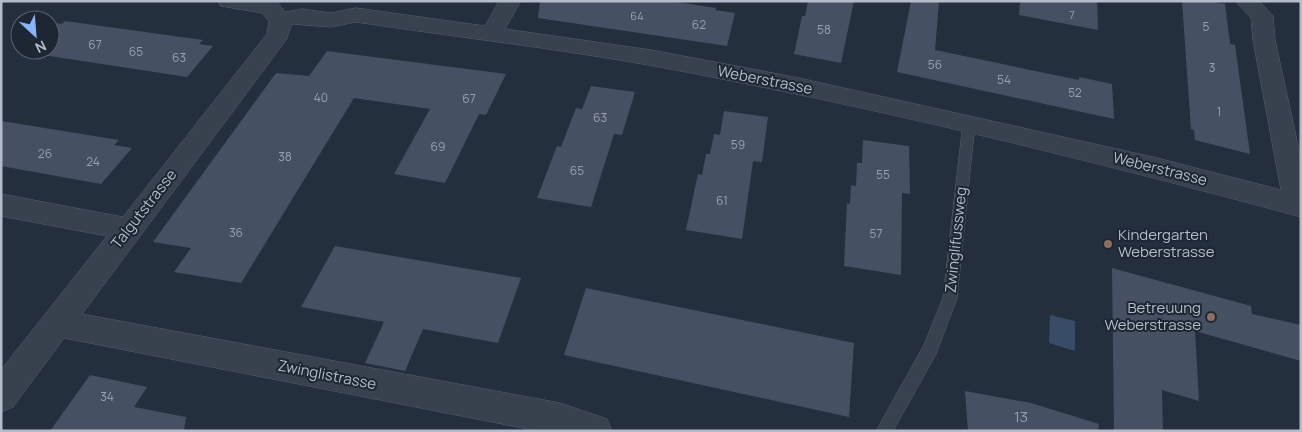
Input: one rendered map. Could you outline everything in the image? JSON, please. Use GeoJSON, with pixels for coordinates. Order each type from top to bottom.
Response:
{"type":"FeatureCollection","features":[{"type":"Feature","properties":{"kind":"street"},"geometry":{"type":"LineString","coordinates":[[229,1],[269,7],[280,20]]}},
{"type":"Feature","properties":{"kind":"street"},"geometry":{"type":"LineString","coordinates":[[491,35],[510,1]]}},
{"type":"Feature","properties":{"kind":"street"},"geometry":{"type":"LineString","coordinates":[[1246,1],[1262,16],[1264,40],[1299,205]]}},
{"type":"Feature","properties":{"kind":"street","name":"Weberstrasse"},"geometry":{"type":"LineString","coordinates":[[280,20],[294,15],[324,20],[339,19],[356,8],[491,35],[651,58],[781,82],[969,123],[1166,170],[1299,205]]}},
{"type":"Feature","properties":{"kind":"street","name":"Talgutstrasse"},"geometry":{"type":"LineString","coordinates":[[1,396],[278,35],[280,20]]}},
{"type":"Feature","properties":{"kind":"street"},"geometry":{"type":"LineString","coordinates":[[1,205],[128,229]]}},
{"type":"Feature","properties":{"kind":"street","name":"Zwinglistrasse"},"geometry":{"type":"LineString","coordinates":[[57,323],[515,410],[560,420],[595,431]]}},
{"type":"Feature","properties":{"kind":"lane","name":"Zwinglifussweg"},"geometry":{"type":"LineString","coordinates":[[884,431],[930,349],[950,298],[969,123]]}},
{"type":"Feature","properties":{"kind":"water"},"geometry":{"type":"Polygon","coordinates":[[[1050,315],[1075,321],[1075,351],[1049,343],[1050,315]]]}},
{"type":"Feature","properties":{"kind":"building"},"geometry":{"type":"Polygon","coordinates":[[[540,1],[670,1],[735,13],[727,46],[538,18],[540,1]]]}},
{"type":"Feature","properties":{"kind":"building"},"geometry":{"type":"Polygon","coordinates":[[[808,1],[854,1],[841,63],[794,54],[802,16],[805,16],[808,1]]]}},
{"type":"Feature","properties":{"kind":"building"},"geometry":{"type":"Polygon","coordinates":[[[911,1],[939,1],[935,50],[1079,80],[1079,77],[1112,84],[1114,119],[897,72],[911,1]]]}},
{"type":"Feature","properties":{"kind":"building"},"geometry":{"type":"Polygon","coordinates":[[[1020,1],[1097,1],[1098,30],[1019,15],[1020,1]]]}},
{"type":"Feature","properties":{"kind":"building"},"geometry":{"type":"Polygon","coordinates":[[[1182,1],[1210,1],[1225,4],[1230,44],[1235,45],[1250,154],[1195,140],[1194,130],[1191,129],[1182,1]]]}},
{"type":"Feature","properties":{"kind":"building"},"geometry":{"type":"Polygon","coordinates":[[[65,21],[203,40],[199,44],[213,46],[187,77],[60,58],[60,24],[65,21]]]}},
{"type":"Feature","properties":{"kind":"building"},"geometry":{"type":"Polygon","coordinates":[[[327,51],[506,74],[486,115],[479,114],[445,183],[394,174],[430,109],[354,98],[241,283],[174,272],[191,248],[153,242],[276,73],[309,76],[327,51]]]}},
{"type":"Feature","properties":{"kind":"building"},"geometry":{"type":"Polygon","coordinates":[[[591,86],[635,92],[622,135],[614,134],[591,207],[537,198],[557,146],[561,147],[576,108],[582,109],[591,86]]]}},
{"type":"Feature","properties":{"kind":"building"},"geometry":{"type":"Polygon","coordinates":[[[724,111],[768,117],[762,162],[753,161],[742,239],[686,230],[698,174],[702,175],[706,154],[710,154],[714,134],[720,135],[724,111]]]}},
{"type":"Feature","properties":{"kind":"building"},"geometry":{"type":"Polygon","coordinates":[[[1,121],[119,140],[114,145],[132,148],[101,184],[1,166],[1,121]]]}},
{"type":"Feature","properties":{"kind":"building"},"geometry":{"type":"Polygon","coordinates":[[[863,140],[909,146],[910,194],[902,193],[901,275],[844,266],[847,203],[850,204],[851,185],[856,186],[857,163],[862,163],[863,140]]]}},
{"type":"Feature","properties":{"kind":"building"},"geometry":{"type":"Polygon","coordinates":[[[335,246],[521,278],[498,343],[423,329],[405,371],[365,363],[384,322],[301,307],[335,246]]]}},
{"type":"Feature","properties":{"kind":"building"},"geometry":{"type":"Polygon","coordinates":[[[1112,268],[1251,306],[1252,314],[1301,325],[1301,361],[1195,331],[1199,401],[1162,390],[1163,431],[1114,431],[1112,268]]]}},
{"type":"Feature","properties":{"kind":"building"},"geometry":{"type":"Polygon","coordinates":[[[586,288],[854,343],[849,417],[564,355],[586,288]]]}},
{"type":"Feature","properties":{"kind":"building"},"geometry":{"type":"Polygon","coordinates":[[[90,375],[147,387],[134,407],[186,417],[184,431],[50,431],[90,375]]]}},
{"type":"Feature","properties":{"kind":"building"},"geometry":{"type":"Polygon","coordinates":[[[965,391],[1031,403],[1099,424],[1098,431],[968,431],[965,391]]]}},
{"type":"Feature","properties":{"kind":"place","name":"Kindergarten Weberstrasse"},"geometry":{"type":"Point","coordinates":[1108,244]}},
{"type":"Feature","properties":{"kind":"place","name":"Betreuung Weberstrasse"},"geometry":{"type":"Point","coordinates":[1211,317]}}]}
